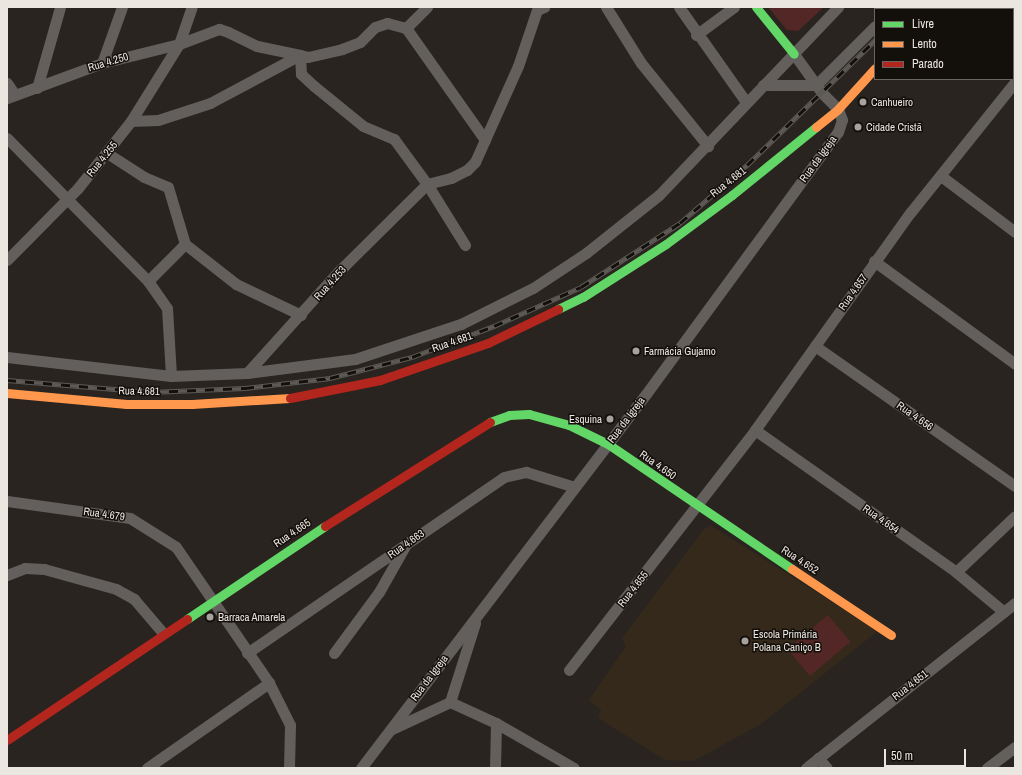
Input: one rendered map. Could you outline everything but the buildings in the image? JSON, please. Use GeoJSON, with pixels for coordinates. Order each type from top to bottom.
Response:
{"type":"FeatureCollection","features":[{"type":"Feature","properties":{"kind":"street"},"geometry":{"type":"LineString","coordinates":[[37,88],[60,7]]}},
{"type":"Feature","properties":{"kind":"street"},"geometry":{"type":"LineString","coordinates":[[102,63],[122,7]]}},
{"type":"Feature","properties":{"kind":"street"},"geometry":{"type":"LineString","coordinates":[[179,44],[192,7]]}},
{"type":"Feature","properties":{"kind":"street"},"geometry":{"type":"LineString","coordinates":[[406,28],[427,7]]}},
{"type":"Feature","properties":{"kind":"street"},"geometry":{"type":"LineString","coordinates":[[606,7],[642,63],[708,146]]}},
{"type":"Feature","properties":{"kind":"street"},"geometry":{"type":"LineString","coordinates":[[679,7],[696,35],[746,102]]}},
{"type":"Feature","properties":{"kind":"street"},"geometry":{"type":"LineString","coordinates":[[696,35],[734,7]]}},
{"type":"Feature","properties":{"kind":"street"},"geometry":{"type":"LineString","coordinates":[[756,7],[794,54],[816,85],[840,112]]}},
{"type":"Feature","properties":{"kind":"street","name":"Rua 4.253"},"geometry":{"type":"LineString","coordinates":[[247,374],[339,271],[427,184],[467,170],[475,162],[518,66],[538,8]]}},
{"type":"Feature","properties":{"kind":"street"},"geometry":{"type":"LineString","coordinates":[[7,356],[171,376],[247,374],[311,366],[368,356],[461,324],[494,309],[533,288],[586,252],[659,195],[708,146],[746,102],[794,54],[836,8]]}},
{"type":"Feature","properties":{"kind":"street"},"geometry":{"type":"LineString","coordinates":[[132,122],[158,120],[210,103],[300,55],[308,57],[342,49],[360,42],[375,28],[386,23],[406,28],[485,140]]}},
{"type":"Feature","properties":{"kind":"street"},"geometry":{"type":"LineString","coordinates":[[763,85],[816,85],[874,27]]}},
{"type":"Feature","properties":{"kind":"street","name":"Rua 4.250"},"geometry":{"type":"LineString","coordinates":[[7,83],[11,96],[37,88],[102,63],[179,44],[219,29],[257,46],[300,55]]}},
{"type":"Feature","properties":{"kind":"street","name":"Rua 4.255"},"geometry":{"type":"LineString","coordinates":[[7,260],[68,198],[132,122],[179,44]]}},
{"type":"Feature","properties":{"kind":"street"},"geometry":{"type":"LineString","coordinates":[[300,55],[301,74],[363,126],[394,139],[427,184],[465,245]]}},
{"type":"Feature","properties":{"kind":"street","name":"Rua da Igreja"},"geometry":{"type":"LineString","coordinates":[[361,768],[608,444],[838,132],[840,112],[874,69]]}},
{"type":"Feature","properties":{"kind":"street","name":"Rua 4.657"},"geometry":{"type":"LineString","coordinates":[[695,505],[755,430],[874,261],[1015,82]]}},
{"type":"Feature","properties":{"kind":"street","name":"Rua 4.681"},"geometry":{"type":"LineString","coordinates":[[7,393],[126,404],[192,404],[299,397],[394,375],[488,343],[583,297],[666,244],[840,112]]}},
{"type":"Feature","properties":{"kind":"street"},"geometry":{"type":"LineString","coordinates":[[7,138],[68,198],[148,281],[167,308],[171,376]]}},
{"type":"Feature","properties":{"kind":"street"},"geometry":{"type":"LineString","coordinates":[[107,153],[144,176],[168,186],[185,244],[236,284],[301,315]]}},
{"type":"Feature","properties":{"kind":"street"},"geometry":{"type":"LineString","coordinates":[[941,176],[1015,232]]}},
{"type":"Feature","properties":{"kind":"street"},"geometry":{"type":"LineString","coordinates":[[148,281],[185,244]]}},
{"type":"Feature","properties":{"kind":"street"},"geometry":{"type":"LineString","coordinates":[[874,261],[1015,364]]}},
{"type":"Feature","properties":{"kind":"street","name":"Rua 4.656"},"geometry":{"type":"LineString","coordinates":[[815,346],[1015,486]]}},
{"type":"Feature","properties":{"kind":"street","name":"Rua 4.665"},"geometry":{"type":"LineString","coordinates":[[7,740],[163,633],[336,518],[492,421],[509,415],[528,414],[569,425],[608,444]]}},
{"type":"Feature","properties":{"kind":"street","name":"Rua 4.654"},"geometry":{"type":"LineString","coordinates":[[755,430],[956,572],[1004,612]]}},
{"type":"Feature","properties":{"kind":"street","name":"Rua 4.650"},"geometry":{"type":"LineString","coordinates":[[608,444],[695,505]]}},
{"type":"Feature","properties":{"kind":"street","name":"Rua 4.663"},"geometry":{"type":"LineString","coordinates":[[247,653],[483,490],[515,473],[526,472],[575,487]]}},
{"type":"Feature","properties":{"kind":"street","name":"Rua 4.679"},"geometry":{"type":"LineString","coordinates":[[7,501],[130,518],[176,547],[211,602],[269,683],[290,725],[289,768]]}},
{"type":"Feature","properties":{"kind":"street","name":"Rua 4.652"},"geometry":{"type":"LineString","coordinates":[[695,505],[891,635]]}},
{"type":"Feature","properties":{"kind":"street","name":"Rua 4.655"},"geometry":{"type":"LineString","coordinates":[[569,670],[653,564],[695,505]]}},
{"type":"Feature","properties":{"kind":"street"},"geometry":{"type":"LineString","coordinates":[[956,572],[1015,516]]}},
{"type":"Feature","properties":{"kind":"street"},"geometry":{"type":"LineString","coordinates":[[334,653],[379,592],[406,544]]}},
{"type":"Feature","properties":{"kind":"street"},"geometry":{"type":"LineString","coordinates":[[7,575],[26,568],[44,569],[116,589],[134,600],[163,633]]}},
{"type":"Feature","properties":{"kind":"street","name":"Rua 4.651"},"geometry":{"type":"LineString","coordinates":[[806,768],[1015,603]]}},
{"type":"Feature","properties":{"kind":"street"},"geometry":{"type":"LineString","coordinates":[[390,730],[450,702],[478,615]]}},
{"type":"Feature","properties":{"kind":"street"},"geometry":{"type":"LineString","coordinates":[[146,768],[269,683]]}},
{"type":"Feature","properties":{"kind":"street"},"geometry":{"type":"LineString","coordinates":[[450,702],[496,724],[574,768]]}},
{"type":"Feature","properties":{"kind":"street"},"geometry":{"type":"LineString","coordinates":[[495,768],[496,724]]}},
{"type":"Feature","properties":{"kind":"street"},"geometry":{"type":"LineString","coordinates":[[995,766],[1015,747]]}},
{"type":"Feature","properties":{"kind":"street"},"geometry":{"type":"LineString","coordinates":[[818,758],[826,768]]}},
{"type":"Feature","properties":{"kind":"shaded area"},"geometry":{"type":"Polygon","coordinates":[[[768,7],[822,7],[822,9],[798,31],[787,30],[768,7]]]}},
{"type":"Feature","properties":{"kind":"shaded area","name":"Escola Primária Polana Caniço B"},"geometry":{"type":"Polygon","coordinates":[[[710,525],[878,631],[761,724],[694,761],[665,760],[598,718],[601,710],[589,700],[626,646],[622,638],[703,530],[710,525]]]}},
{"type":"Feature","properties":{"kind":"shaded area"},"geometry":{"type":"Polygon","coordinates":[[[828,615],[850,642],[810,676],[787,649],[828,615]]]}},
{"type":"Feature","properties":{"kind":"railway"},"geometry":{"type":"LineString","coordinates":[[7,380],[151,392],[245,388],[330,378],[412,357],[494,326],[581,287],[680,223],[747,165],[874,41]]}},
{"type":"Feature","properties":{"kind":"traffic: fast"},"geometry":{"type":"LineString","coordinates":[[756,7],[794,54]]}},
{"type":"Feature","properties":{"kind":"traffic: fast"},"geometry":{"type":"LineString","coordinates":[[558,309],[583,297],[666,244],[732,195],[816,127]]}},
{"type":"Feature","properties":{"kind":"traffic: fast"},"geometry":{"type":"LineString","coordinates":[[490,422],[509,415],[529,414],[569,425],[608,444],[792,569]]}},
{"type":"Feature","properties":{"kind":"traffic: fast"},"geometry":{"type":"LineString","coordinates":[[187,619],[325,526]]}},
{"type":"Feature","properties":{"kind":"traffic: slow"},"geometry":{"type":"LineString","coordinates":[[816,127],[838,109],[874,69]]}},
{"type":"Feature","properties":{"kind":"traffic: slow"},"geometry":{"type":"LineString","coordinates":[[7,393],[126,404],[192,404],[290,398]]}},
{"type":"Feature","properties":{"kind":"traffic: slow"},"geometry":{"type":"LineString","coordinates":[[792,569],[891,635]]}},
{"type":"Feature","properties":{"kind":"traffic: jam"},"geometry":{"type":"LineString","coordinates":[[290,398],[380,380],[488,343],[558,309]]}},
{"type":"Feature","properties":{"kind":"traffic: jam"},"geometry":{"type":"LineString","coordinates":[[325,526],[490,422]]}},
{"type":"Feature","properties":{"kind":"traffic: jam"},"geometry":{"type":"LineString","coordinates":[[7,740],[187,619]]}},
{"type":"Feature","properties":{"kind":"place","name":"Canhueiro"},"geometry":{"type":"Point","coordinates":[863,102]}},
{"type":"Feature","properties":{"kind":"place","name":"Cidade Cristã"},"geometry":{"type":"Point","coordinates":[858,127]}},
{"type":"Feature","properties":{"kind":"place","name":"Farmácia Gujamo"},"geometry":{"type":"Point","coordinates":[636,351]}},
{"type":"Feature","properties":{"kind":"place","name":"Esquina"},"geometry":{"type":"Point","coordinates":[610,419]}},
{"type":"Feature","properties":{"kind":"place","name":"Barraca Amarela"},"geometry":{"type":"Point","coordinates":[210,617]}},
{"type":"Feature","properties":{"kind":"place","name":"Escola Primária Polana Caniço B"},"geometry":{"type":"Point","coordinates":[745,641]}}]}
